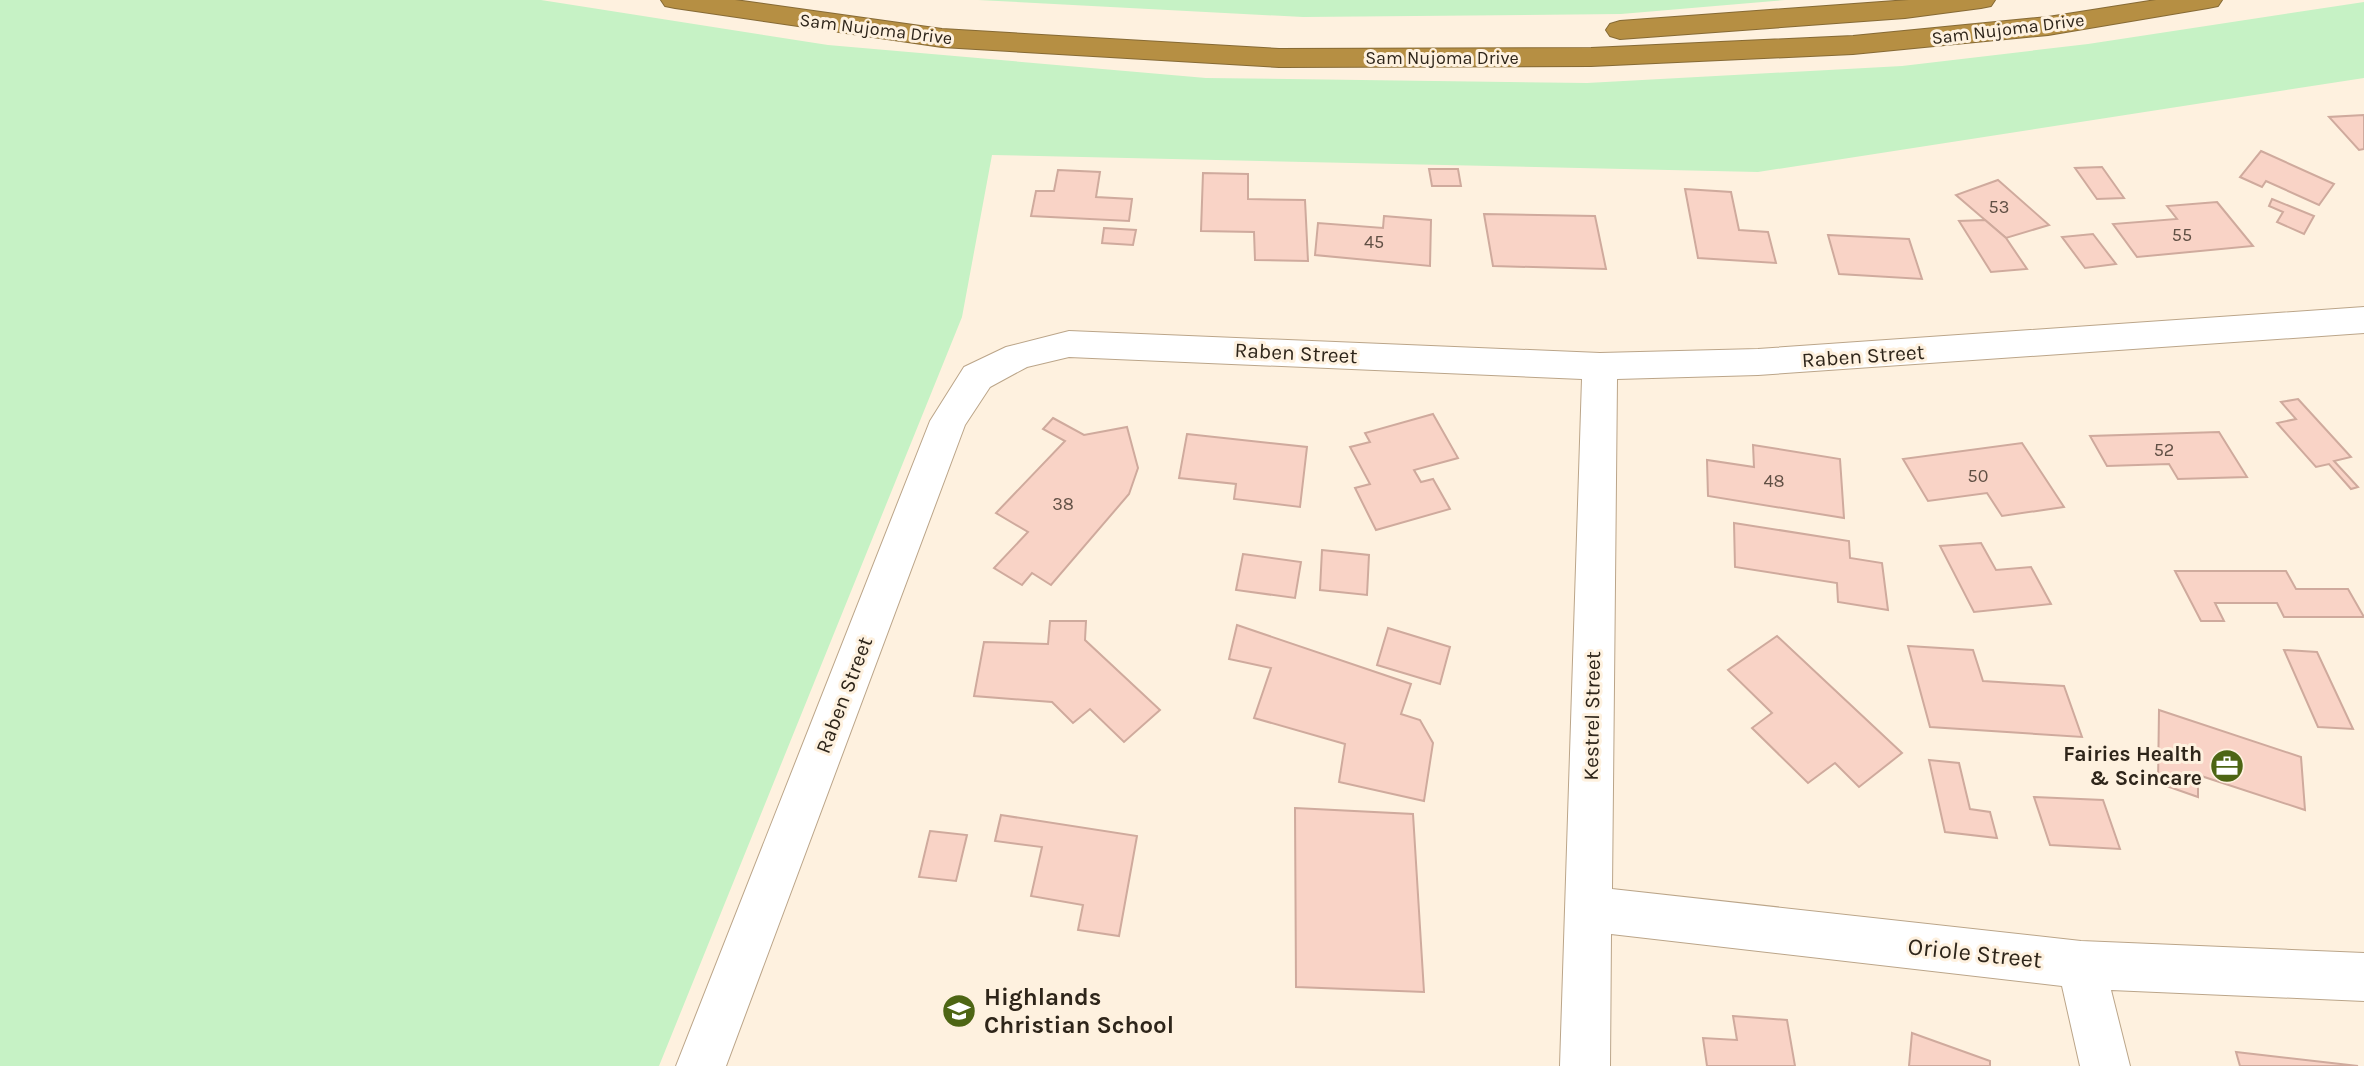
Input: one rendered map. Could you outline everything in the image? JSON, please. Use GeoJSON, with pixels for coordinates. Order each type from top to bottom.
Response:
{"type":"FeatureCollection","features":[{"type":"Feature","properties":{"kind":"highway","name":"Sam Nujoma Drive"},"geometry":{"type":"LineString","coordinates":[[675,0],[942,38],[1266,57],[1360,58],[1591,57],[1853,46],[2048,26],[2208,0]]}},
{"type":"Feature","properties":{"kind":"highway","name":"Sam Nujoma Drive"},"geometry":{"type":"LineString","coordinates":[[815,0],[995,21],[1297,36],[1635,29],[1905,9],[1981,0]]}},
{"type":"Feature","properties":{"kind":"street","name":"Raben Street"},"geometry":{"type":"LineString","coordinates":[[701,1066],[948,421],[977,377],[1018,356],[1069,344],[1600,366],[1758,362],[2364,320]]}},
{"type":"Feature","properties":{"kind":"street","name":"Kestrel Street"},"geometry":{"type":"LineString","coordinates":[[1585,1066],[1600,366]]}},
{"type":"Feature","properties":{"kind":"street","name":"Oriole Street"},"geometry":{"type":"LineString","coordinates":[[1588,909],[2081,965],[2364,977]]}},
{"type":"Feature","properties":{"kind":"street"},"geometry":{"type":"LineString","coordinates":[[2081,965],[2105,1066]]}},
{"type":"Feature","properties":{"kind":"green space"},"geometry":{"type":"Polygon","coordinates":[[[0,0],[541,0],[828,45],[1206,78],[1587,83],[1902,66],[2088,44],[2364,2],[2364,78],[1758,172],[992,155],[962,317],[659,1066],[0,1066],[0,0]]]}},
{"type":"Feature","properties":{"kind":"green space"},"geometry":{"type":"Polygon","coordinates":[[[978,0],[1785,0],[1621,14],[1303,17],[978,0]]]}},
{"type":"Feature","properties":{"kind":"building"},"geometry":{"type":"Polygon","coordinates":[[[2364,115],[2364,149],[2359,150],[2329,117],[2364,115]]]}},
{"type":"Feature","properties":{"kind":"building"},"geometry":{"type":"Polygon","coordinates":[[[2261,151],[2334,184],[2319,205],[2266,181],[2262,187],[2240,177],[2261,151]]]}},
{"type":"Feature","properties":{"kind":"building"},"geometry":{"type":"Polygon","coordinates":[[[2102,167],[2124,198],[2097,199],[2075,168],[2102,167]]]}},
{"type":"Feature","properties":{"kind":"building"},"geometry":{"type":"Polygon","coordinates":[[[1429,169],[1458,169],[1461,186],[1432,186],[1429,169]]]}},
{"type":"Feature","properties":{"kind":"building"},"geometry":{"type":"Polygon","coordinates":[[[1058,170],[1100,172],[1096,197],[1132,199],[1129,221],[1031,216],[1036,191],[1054,191],[1058,170]]]}},
{"type":"Feature","properties":{"kind":"building"},"geometry":{"type":"Polygon","coordinates":[[[1203,173],[1248,174],[1248,199],[1305,200],[1308,261],[1255,260],[1254,232],[1201,231],[1203,173]]]}},
{"type":"Feature","properties":{"kind":"building"},"geometry":{"type":"Polygon","coordinates":[[[1998,180],[2049,225],[2006,238],[1956,195],[1998,180]]]}},
{"type":"Feature","properties":{"kind":"building"},"geometry":{"type":"Polygon","coordinates":[[[1685,189],[1731,192],[1739,230],[1768,232],[1776,263],[1698,258],[1685,189]]]}},
{"type":"Feature","properties":{"kind":"building"},"geometry":{"type":"Polygon","coordinates":[[[2272,199],[2314,216],[2304,234],[2277,222],[2283,212],[2269,206],[2272,199]]]}},
{"type":"Feature","properties":{"kind":"building"},"geometry":{"type":"Polygon","coordinates":[[[2217,202],[2253,246],[2137,257],[2113,224],[2177,219],[2167,206],[2217,202]]]}},
{"type":"Feature","properties":{"kind":"building"},"geometry":{"type":"Polygon","coordinates":[[[1484,214],[1595,216],[1606,269],[1493,266],[1484,214]]]}},
{"type":"Feature","properties":{"kind":"building"},"geometry":{"type":"Polygon","coordinates":[[[1384,216],[1431,220],[1430,266],[1315,255],[1318,223],[1383,228],[1384,216]]]}},
{"type":"Feature","properties":{"kind":"building"},"geometry":{"type":"Polygon","coordinates":[[[1985,220],[2006,238],[2027,269],[1991,272],[1959,221],[1985,220]]]}},
{"type":"Feature","properties":{"kind":"building"},"geometry":{"type":"Polygon","coordinates":[[[1104,228],[1136,230],[1133,245],[1102,243],[1104,228]]]}},
{"type":"Feature","properties":{"kind":"building"},"geometry":{"type":"Polygon","coordinates":[[[2093,234],[2116,264],[2085,268],[2062,237],[2093,234]]]}},
{"type":"Feature","properties":{"kind":"building"},"geometry":{"type":"Polygon","coordinates":[[[1828,235],[1909,239],[1922,279],[1839,274],[1828,235]]]}},
{"type":"Feature","properties":{"kind":"building"},"geometry":{"type":"Polygon","coordinates":[[[2298,399],[2351,457],[2334,461],[2358,487],[2351,489],[2329,464],[2316,467],[2277,423],[2296,419],[2281,402],[2298,399]]]}},
{"type":"Feature","properties":{"kind":"building"},"geometry":{"type":"Polygon","coordinates":[[[1433,414],[1458,458],[1414,470],[1421,482],[1433,479],[1450,509],[1376,530],[1355,488],[1370,484],[1350,447],[1370,442],[1365,433],[1433,414]]]}},
{"type":"Feature","properties":{"kind":"building"},"geometry":{"type":"Polygon","coordinates":[[[1053,418],[1084,435],[1127,427],[1138,468],[1129,494],[1051,585],[1032,573],[1022,585],[994,568],[1028,532],[996,513],[1065,441],[1043,429],[1053,418]]]}},
{"type":"Feature","properties":{"kind":"building"},"geometry":{"type":"Polygon","coordinates":[[[2219,432],[2247,477],[2178,479],[2169,464],[2107,466],[2090,436],[2219,432]]]}},
{"type":"Feature","properties":{"kind":"building"},"geometry":{"type":"Polygon","coordinates":[[[1187,434],[1307,447],[1300,507],[1234,499],[1236,484],[1179,478],[1187,434]]]}},
{"type":"Feature","properties":{"kind":"building"},"geometry":{"type":"Polygon","coordinates":[[[2022,443],[2064,507],[2002,516],[1987,493],[1928,501],[1903,459],[2022,443]]]}},
{"type":"Feature","properties":{"kind":"building"},"geometry":{"type":"Polygon","coordinates":[[[1753,445],[1840,459],[1844,518],[1708,496],[1707,460],[1754,467],[1753,445]]]}},
{"type":"Feature","properties":{"kind":"building"},"geometry":{"type":"Polygon","coordinates":[[[1734,523],[1849,541],[1850,558],[1882,563],[1888,610],[1838,602],[1837,583],[1735,567],[1734,523]]]}},
{"type":"Feature","properties":{"kind":"building"},"geometry":{"type":"Polygon","coordinates":[[[1981,543],[1996,570],[2031,567],[2051,604],[1974,612],[1940,546],[1981,543]]]}},
{"type":"Feature","properties":{"kind":"building"},"geometry":{"type":"Polygon","coordinates":[[[1322,550],[1369,555],[1367,595],[1320,590],[1322,550]]]}},
{"type":"Feature","properties":{"kind":"building"},"geometry":{"type":"Polygon","coordinates":[[[1243,554],[1301,562],[1295,598],[1236,590],[1243,554]]]}},
{"type":"Feature","properties":{"kind":"building"},"geometry":{"type":"Polygon","coordinates":[[[2175,571],[2286,571],[2296,589],[2348,589],[2364,617],[2284,617],[2277,603],[2215,603],[2224,621],[2201,621],[2175,571]]]}},
{"type":"Feature","properties":{"kind":"building"},"geometry":{"type":"Polygon","coordinates":[[[1050,621],[1086,621],[1085,640],[1160,710],[1124,742],[1090,709],[1073,723],[1052,702],[974,696],[984,642],[1048,644],[1050,621]]]}},
{"type":"Feature","properties":{"kind":"building"},"geometry":{"type":"Polygon","coordinates":[[[1237,625],[1411,684],[1401,714],[1420,720],[1433,743],[1424,801],[1339,782],[1345,744],[1254,718],[1271,668],[1229,659],[1237,625]]]}},
{"type":"Feature","properties":{"kind":"building"},"geometry":{"type":"Polygon","coordinates":[[[1388,628],[1450,647],[1440,684],[1377,665],[1388,628]]]}},
{"type":"Feature","properties":{"kind":"building"},"geometry":{"type":"Polygon","coordinates":[[[1777,636],[1902,753],[1859,787],[1835,763],[1808,783],[1752,728],[1772,713],[1728,670],[1777,636]]]}},
{"type":"Feature","properties":{"kind":"building"},"geometry":{"type":"Polygon","coordinates":[[[1908,646],[1973,650],[1983,681],[2064,686],[2082,737],[1930,727],[1908,646]]]}},
{"type":"Feature","properties":{"kind":"building"},"geometry":{"type":"Polygon","coordinates":[[[2284,650],[2317,652],[2353,729],[2318,727],[2284,650]]]}},
{"type":"Feature","properties":{"kind":"building"},"geometry":{"type":"Polygon","coordinates":[[[2159,710],[2301,757],[2305,810],[2198,775],[2198,797],[2158,783],[2159,710]]]}},
{"type":"Feature","properties":{"kind":"building"},"geometry":{"type":"Polygon","coordinates":[[[1929,760],[1959,763],[1970,809],[1990,812],[1997,838],[1945,832],[1929,760]]]}},
{"type":"Feature","properties":{"kind":"building"},"geometry":{"type":"Polygon","coordinates":[[[2034,797],[2103,800],[2120,849],[2050,845],[2034,797]]]}},
{"type":"Feature","properties":{"kind":"building"},"geometry":{"type":"Polygon","coordinates":[[[1295,808],[1413,814],[1424,992],[1296,987],[1295,808]]]}},
{"type":"Feature","properties":{"kind":"building"},"geometry":{"type":"Polygon","coordinates":[[[1001,815],[1137,836],[1119,936],[1078,930],[1083,905],[1031,896],[1042,847],[995,841],[1001,815]]]}},
{"type":"Feature","properties":{"kind":"building"},"geometry":{"type":"Polygon","coordinates":[[[930,831],[967,835],[956,881],[919,877],[930,831]]]}},
{"type":"Feature","properties":{"kind":"building"},"geometry":{"type":"Polygon","coordinates":[[[1733,1016],[1787,1020],[1795,1066],[1707,1066],[1703,1038],[1737,1040],[1733,1016]]]}},
{"type":"Feature","properties":{"kind":"building"},"geometry":{"type":"Polygon","coordinates":[[[1912,1033],[1990,1061],[1990,1066],[1909,1066],[1912,1033]]]}},
{"type":"Feature","properties":{"kind":"building"},"geometry":{"type":"Polygon","coordinates":[[[2236,1052],[2358,1066],[2240,1066],[2236,1052]]]}},
{"type":"Feature","properties":{"kind":"place","name":"Fairies Health & Scincare"},"geometry":{"type":"Point","coordinates":[2227,766]}},
{"type":"Feature","properties":{"kind":"place","name":"Highlands Christian School"},"geometry":{"type":"Point","coordinates":[959,1011]}}]}
